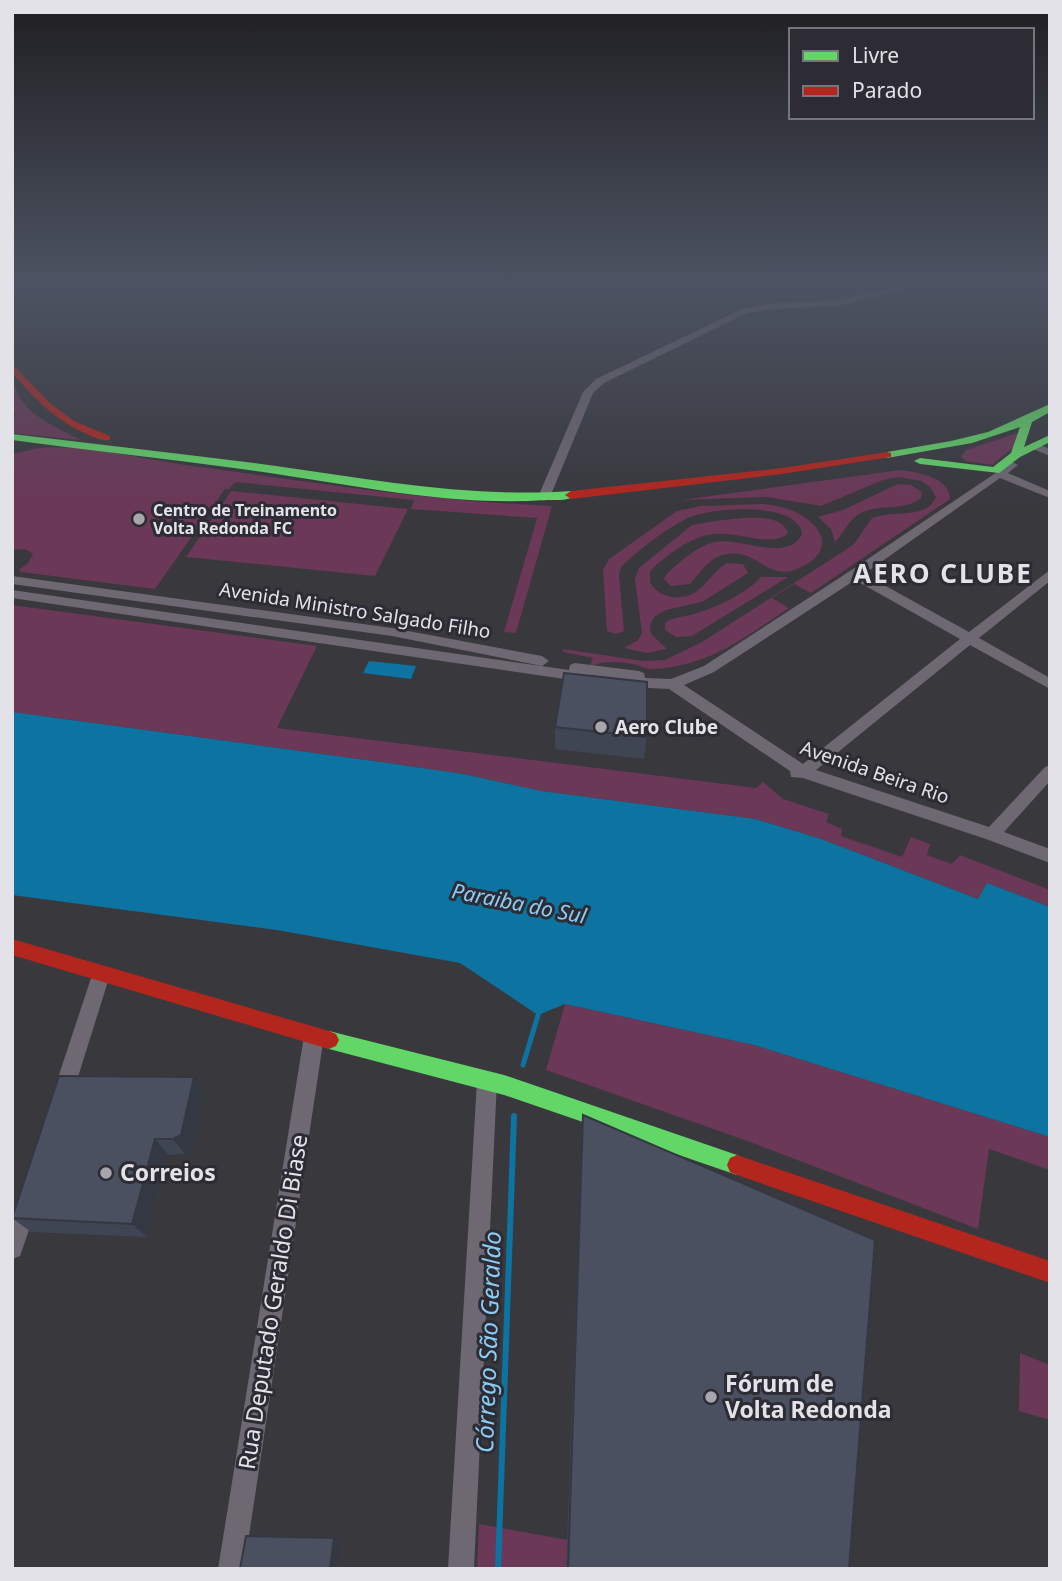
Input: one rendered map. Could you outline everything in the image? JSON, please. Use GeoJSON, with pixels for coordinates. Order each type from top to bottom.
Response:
{"type":"FeatureCollection","features":[{"type":"Feature","properties":{"kind":"main road"},"geometry":{"type":"LineString","coordinates":[[12,367],[38,398],[70,423],[156,454]]}},
{"type":"Feature","properties":{"kind":"main road"},"geometry":{"type":"LineString","coordinates":[[12,437],[156,454],[456,496],[544,497],[858,462],[963,444],[1027,422],[1050,407]]}},
{"type":"Feature","properties":{"kind":"main road"},"geometry":{"type":"LineString","coordinates":[[1016,455],[1027,422]]}},
{"type":"Feature","properties":{"kind":"main road"},"geometry":{"type":"LineString","coordinates":[[980,488],[1016,455],[1045,441]]}},
{"type":"Feature","properties":{"kind":"main road"},"geometry":{"type":"LineString","coordinates":[[12,449],[59,442]]}},
{"type":"Feature","properties":{"kind":"main road"},"geometry":{"type":"LineString","coordinates":[[963,444],[955,456],[970,467]]}},
{"type":"Feature","properties":{"kind":"main road"},"geometry":{"type":"LineString","coordinates":[[858,462],[916,461],[997,472]]}},
{"type":"Feature","properties":{"kind":"main road"},"geometry":{"type":"LineString","coordinates":[[12,947],[314,1036],[496,1083],[1050,1272]]}},
{"type":"Feature","properties":{"kind":"street"},"geometry":{"type":"LineString","coordinates":[[544,497],[587,395],[596,383],[650,357]]}},
{"type":"Feature","properties":{"kind":"street"},"geometry":{"type":"LineString","coordinates":[[997,472],[1045,441],[1050,453]]}},
{"type":"Feature","properties":{"kind":"street"},"geometry":{"type":"LineString","coordinates":[[997,472],[1050,495]]}},
{"type":"Feature","properties":{"kind":"street","name":"Avenida Ministro Salgado Filho"},"geometry":{"type":"LineString","coordinates":[[12,594],[567,675],[652,685],[672,684],[690,678],[733,654],[980,488]]}},
{"type":"Feature","properties":{"kind":"street"},"geometry":{"type":"LineString","coordinates":[[855,574],[1050,684]]}},
{"type":"Feature","properties":{"kind":"street"},"geometry":{"type":"LineString","coordinates":[[795,773],[1050,574]]}},
{"type":"Feature","properties":{"kind":"street","name":"Avenida Ministro Salgado Filho"},"geometry":{"type":"LineString","coordinates":[[12,580],[392,632],[599,672],[690,678]]}},
{"type":"Feature","properties":{"kind":"street"},"geometry":{"type":"LineString","coordinates":[[690,678],[692,691],[700,701]]}},
{"type":"Feature","properties":{"kind":"street","name":"Avenida Beira Rio"},"geometry":{"type":"LineString","coordinates":[[672,684],[700,701],[795,773],[992,834],[1050,856]]}},
{"type":"Feature","properties":{"kind":"street"},"geometry":{"type":"LineString","coordinates":[[992,834],[1050,771]]}},
{"type":"Feature","properties":{"kind":"street"},"geometry":{"type":"LineString","coordinates":[[55,1118],[101,975]]}},
{"type":"Feature","properties":{"kind":"street","name":"Rua Deputado Geraldo Di Biase"},"geometry":{"type":"LineString","coordinates":[[231,1569],[314,1036]]}},
{"type":"Feature","properties":{"kind":"street"},"geometry":{"type":"LineString","coordinates":[[461,1569],[496,1083]]}},
{"type":"Feature","properties":{"kind":"street"},"geometry":{"type":"LineString","coordinates":[[12,1248],[33,1183]]}},
{"type":"Feature","properties":{"kind":"shaded area"},"geometry":{"type":"Polygon","coordinates":[[[15,386],[25,405],[33,412],[51,425],[81,440],[12,433],[15,413],[12,410],[12,387],[15,386]]]}},
{"type":"Feature","properties":{"kind":"shaded area"},"geometry":{"type":"Polygon","coordinates":[[[1018,433],[1014,447],[992,465],[965,461],[961,456],[966,450],[1018,433]]]}},
{"type":"Feature","properties":{"kind":"shaded area"},"geometry":{"type":"Polygon","coordinates":[[[39,448],[95,450],[192,466],[416,495],[552,506],[516,633],[504,632],[537,518],[411,509],[414,500],[235,482],[229,489],[225,489],[155,589],[21,572],[19,570],[28,563],[33,554],[25,549],[12,550],[12,454],[39,448]]]}},
{"type":"Feature","properties":{"kind":"shaded area"},"geometry":{"type":"Polygon","coordinates":[[[900,470],[923,474],[939,481],[945,485],[950,499],[811,593],[794,584],[772,598],[789,608],[725,649],[692,662],[650,669],[616,662],[590,666],[593,658],[563,652],[563,649],[643,661],[665,660],[702,642],[844,551],[854,544],[872,518],[917,512],[925,509],[936,497],[930,487],[921,481],[899,477],[883,480],[821,506],[767,497],[681,500],[900,470]]]}},
{"type":"Feature","properties":{"kind":"shaded area"},"geometry":{"type":"Polygon","coordinates":[[[898,484],[911,485],[922,492],[921,498],[907,505],[876,508],[861,513],[850,522],[835,542],[831,529],[818,517],[843,510],[898,484]]]}},
{"type":"Feature","properties":{"kind":"shaded area"},"geometry":{"type":"Polygon","coordinates":[[[231,491],[408,509],[375,576],[186,557],[231,491]]]}},
{"type":"Feature","properties":{"kind":"shaded area"},"geometry":{"type":"Polygon","coordinates":[[[761,504],[793,511],[814,524],[822,543],[813,560],[798,569],[786,572],[776,571],[739,554],[721,555],[711,561],[690,584],[671,586],[664,579],[666,575],[689,555],[708,544],[725,541],[762,547],[786,547],[795,543],[802,534],[797,523],[770,511],[752,509],[699,514],[670,528],[621,567],[619,575],[624,631],[616,634],[607,631],[603,570],[609,559],[677,511],[700,506],[761,504]]]}},
{"type":"Feature","properties":{"kind":"shaded area"},"geometry":{"type":"Polygon","coordinates":[[[769,519],[784,526],[788,533],[773,539],[712,534],[695,539],[671,553],[650,571],[650,583],[660,593],[669,596],[691,595],[727,563],[743,564],[748,573],[702,602],[666,610],[654,617],[650,625],[651,634],[667,649],[647,653],[624,648],[638,640],[642,633],[635,579],[639,568],[692,525],[722,520],[769,519]]]}},
{"type":"Feature","properties":{"kind":"shaded area"},"geometry":{"type":"Polygon","coordinates":[[[761,577],[788,577],[692,636],[676,637],[665,630],[665,623],[722,603],[748,589],[761,577]]]}},
{"type":"Feature","properties":{"kind":"shaded area"},"geometry":{"type":"Polygon","coordinates":[[[12,605],[317,646],[277,728],[756,788],[763,782],[783,799],[829,814],[826,822],[842,829],[841,836],[902,857],[911,837],[930,844],[927,855],[952,864],[960,855],[1050,890],[1050,907],[987,883],[978,899],[821,839],[755,819],[541,791],[463,774],[388,763],[12,712],[12,605]]]}},
{"type":"Feature","properties":{"kind":"shaded area"},"geometry":{"type":"Polygon","coordinates":[[[565,1004],[754,1045],[1050,1137],[1050,1170],[989,1149],[978,1229],[753,1143],[546,1070],[565,1004]]]}},
{"type":"Feature","properties":{"kind":"shaded area"},"geometry":{"type":"Polygon","coordinates":[[[1020,1353],[1050,1365],[1050,1420],[1019,1411],[1020,1353]]]}},
{"type":"Feature","properties":{"kind":"shaded area"},"geometry":{"type":"Polygon","coordinates":[[[479,1524],[568,1540],[567,1569],[477,1569],[479,1524]]]}},
{"type":"Feature","properties":{"kind":"water"},"geometry":{"type":"Polygon","coordinates":[[[369,661],[416,666],[411,679],[363,673],[369,661]]]}},
{"type":"Feature","properties":{"kind":"water","name":"Paraiba do Sul"},"geometry":{"type":"Polygon","coordinates":[[[12,712],[388,763],[463,774],[541,791],[755,819],[821,839],[978,899],[987,883],[1050,907],[1050,1137],[754,1045],[565,1004],[538,1015],[460,963],[277,930],[12,895],[12,712]]]}},
{"type":"Feature","properties":{"kind":"building"},"geometry":{"type":"Polygon","coordinates":[[[564,673],[647,682],[647,737],[555,727],[564,673]]]}},
{"type":"Feature","properties":{"kind":"building","name":"Correios"},"geometry":{"type":"Polygon","coordinates":[[[59,1076],[194,1077],[181,1135],[173,1139],[155,1139],[132,1224],[12,1218],[59,1076]]]}},
{"type":"Feature","properties":{"kind":"building","name":"Fórum de Volta Redonda"},"geometry":{"type":"Polygon","coordinates":[[[583,1115],[875,1240],[849,1569],[568,1569],[583,1115]]]}},
{"type":"Feature","properties":{"kind":"building"},"geometry":{"type":"Polygon","coordinates":[[[246,1536],[334,1538],[330,1569],[240,1569],[246,1536]]]}},
{"type":"Feature","properties":{"kind":"waterway","name":"Córrego São Geraldo"},"geometry":{"type":"LineString","coordinates":[[523,1065],[539,1012]]}},
{"type":"Feature","properties":{"kind":"waterway","name":"Córrego São Geraldo"},"geometry":{"type":"LineString","coordinates":[[498,1569],[514,1116]]}},
{"type":"Feature","properties":{"kind":"traffic: fast"},"geometry":{"type":"LineString","coordinates":[[887,455],[972,440],[1012,427],[1050,407]]}},
{"type":"Feature","properties":{"kind":"traffic: fast"},"geometry":{"type":"LineString","coordinates":[[920,461],[995,471],[1016,455],[1027,422]]}},
{"type":"Feature","properties":{"kind":"traffic: fast"},"geometry":{"type":"LineString","coordinates":[[12,437],[458,495],[533,498],[571,495]]}},
{"type":"Feature","properties":{"kind":"traffic: fast"},"geometry":{"type":"LineString","coordinates":[[1016,455],[1050,438]]}},
{"type":"Feature","properties":{"kind":"traffic: fast"},"geometry":{"type":"LineString","coordinates":[[329,1040],[504,1085],[737,1165]]}},
{"type":"Feature","properties":{"kind":"traffic: jam"},"geometry":{"type":"LineString","coordinates":[[12,367],[47,406],[70,423],[106,438]]}},
{"type":"Feature","properties":{"kind":"traffic: jam"},"geometry":{"type":"LineString","coordinates":[[571,495],[782,471],[887,455]]}},
{"type":"Feature","properties":{"kind":"traffic: jam"},"geometry":{"type":"LineString","coordinates":[[12,947],[329,1040]]}},
{"type":"Feature","properties":{"kind":"traffic: jam"},"geometry":{"type":"LineString","coordinates":[[737,1165],[1050,1272]]}},
{"type":"Feature","properties":{"kind":"place","name":"Centro de Treinamento Volta Redonda FC"},"geometry":{"type":"Point","coordinates":[139,519]}},
{"type":"Feature","properties":{"kind":"place","name":"Aero Clube"},"geometry":{"type":"Point","coordinates":[601,727]}},
{"type":"Feature","properties":{"kind":"place","name":"Correios"},"geometry":{"type":"Point","coordinates":[106,1173]}},
{"type":"Feature","properties":{"kind":"place","name":"Fórum de Volta Redonda"},"geometry":{"type":"Point","coordinates":[711,1397]}},
{"type":"Feature","properties":{"kind":"district","name":"AERO CLUBE"},"geometry":{"type":"Point","coordinates":[943,574]}}]}
